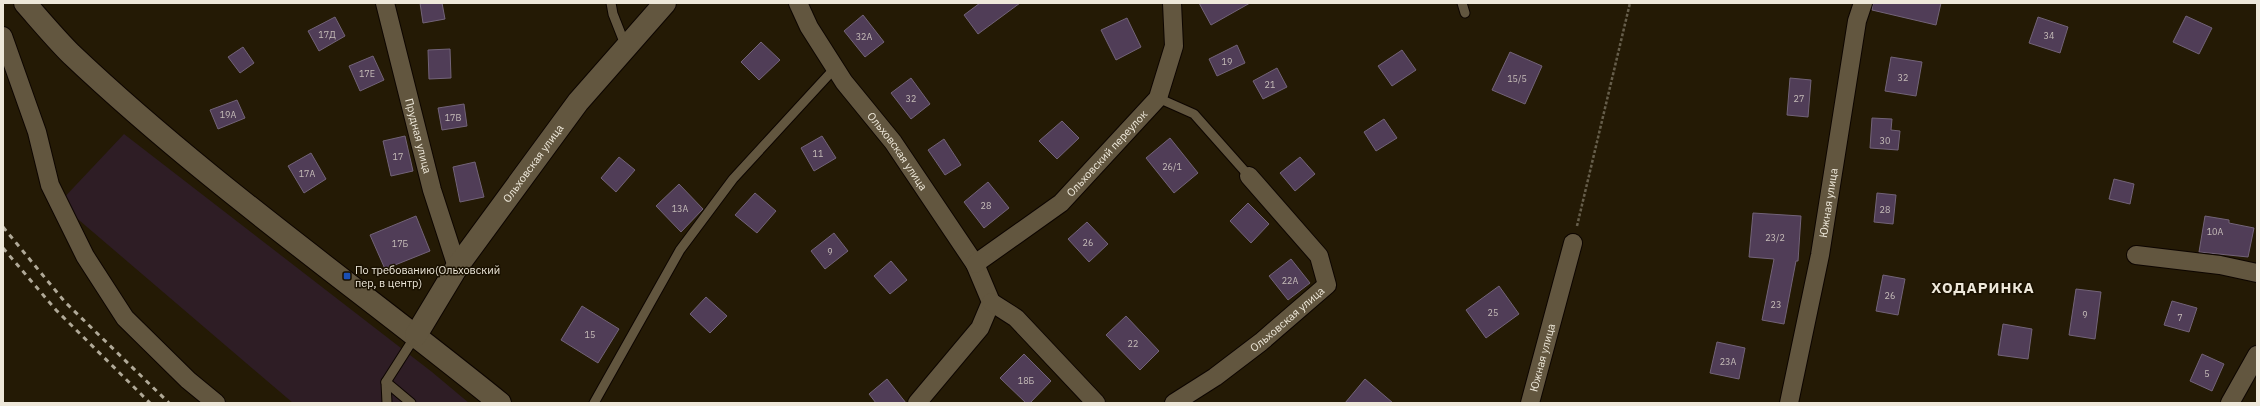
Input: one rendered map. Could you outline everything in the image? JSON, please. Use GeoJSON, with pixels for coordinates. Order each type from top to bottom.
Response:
{"type":"FeatureCollection","features":[{"type":"Feature","properties":{"kind":"street"},"geometry":{"type":"LineString","coordinates":[[25,3],[71,53],[214,180],[416,335],[500,403]]}},
{"type":"Feature","properties":{"kind":"street","name":"Прудная улица"},"geometry":{"type":"LineString","coordinates":[[385,3],[432,190],[457,267]]}},
{"type":"Feature","properties":{"kind":"street","name":"Ольховская улица"},"geometry":{"type":"LineString","coordinates":[[416,335],[457,267],[578,102],[665,3]]}},
{"type":"Feature","properties":{"kind":"street","name":"Ольховская улица"},"geometry":{"type":"LineString","coordinates":[[798,3],[809,27],[835,68],[893,142],[976,264],[991,302]]}},
{"type":"Feature","properties":{"kind":"street","name":"Ольховский переулок"},"geometry":{"type":"LineString","coordinates":[[976,264],[1061,203],[1158,98],[1174,46],[1172,3]]}},
{"type":"Feature","properties":{"kind":"street","name":"Южная улица"},"geometry":{"type":"LineString","coordinates":[[1789,403],[1820,255],[1856,29],[1863,3]]}},
{"type":"Feature","properties":{"kind":"street"},"geometry":{"type":"LineString","coordinates":[[3,36],[37,132],[50,185],[85,256],[125,318],[188,380],[216,403]]}},
{"type":"Feature","properties":{"kind":"street","name":"Ольховская улица"},"geometry":{"type":"LineString","coordinates":[[1174,403],[1221,373],[1261,342],[1327,285],[1319,256],[1249,176]]}},
{"type":"Feature","properties":{"kind":"street","name":"Южная улица"},"geometry":{"type":"LineString","coordinates":[[1530,403],[1573,243]]}},
{"type":"Feature","properties":{"kind":"street"},"geometry":{"type":"LineString","coordinates":[[2136,255],[2220,265],[2257,273]]}},
{"type":"Feature","properties":{"kind":"street"},"geometry":{"type":"LineString","coordinates":[[917,403],[980,328],[991,302],[1016,318],[1096,403]]}},
{"type":"Feature","properties":{"kind":"street"},"geometry":{"type":"LineString","coordinates":[[2230,403],[2257,355]]}},
{"type":"Feature","properties":{"kind":"lane"},"geometry":{"type":"LineString","coordinates":[[611,3],[613,14],[626,48]]}},
{"type":"Feature","properties":{"kind":"lane"},"geometry":{"type":"LineString","coordinates":[[1462,3],[1465,13]]}},
{"type":"Feature","properties":{"kind":"lane"},"geometry":{"type":"LineString","coordinates":[[594,403],[680,250],[733,178],[835,68]]}},
{"type":"Feature","properties":{"kind":"lane"},"geometry":{"type":"LineString","coordinates":[[1158,98],[1194,114],[1249,176]]}},
{"type":"Feature","properties":{"kind":"lane"},"geometry":{"type":"LineString","coordinates":[[387,403],[386,382],[416,335]]}},
{"type":"Feature","properties":{"kind":"lane"},"geometry":{"type":"LineString","coordinates":[[386,382],[410,403]]}},
{"type":"Feature","properties":{"kind":"path"},"geometry":{"type":"LineString","coordinates":[[1573,243],[1630,3]]}},
{"type":"Feature","properties":{"kind":"shaded area"},"geometry":{"type":"Polygon","coordinates":[[[124,134],[432,372],[469,403],[293,403],[59,203],[124,134]]]}},
{"type":"Feature","properties":{"kind":"building"},"geometry":{"type":"Polygon","coordinates":[[[420,3],[442,3],[445,19],[423,23],[420,3]]]}},
{"type":"Feature","properties":{"kind":"building"},"geometry":{"type":"Polygon","coordinates":[[[980,3],[1020,3],[978,34],[964,15],[980,3]]]}},
{"type":"Feature","properties":{"kind":"building"},"geometry":{"type":"Polygon","coordinates":[[[1199,3],[1250,3],[1211,25],[1199,3]]]}},
{"type":"Feature","properties":{"kind":"building"},"geometry":{"type":"Polygon","coordinates":[[[1873,3],[1941,3],[1936,25],[1872,10],[1873,3]]]}},
{"type":"Feature","properties":{"kind":"building"},"geometry":{"type":"Polygon","coordinates":[[[863,15],[884,42],[865,57],[844,31],[863,15]]]}},
{"type":"Feature","properties":{"kind":"building"},"geometry":{"type":"Polygon","coordinates":[[[2186,16],[2212,28],[2199,54],[2173,42],[2186,16]]]}},
{"type":"Feature","properties":{"kind":"building"},"geometry":{"type":"Polygon","coordinates":[[[335,17],[345,36],[319,51],[308,31],[335,17]]]}},
{"type":"Feature","properties":{"kind":"building"},"geometry":{"type":"Polygon","coordinates":[[[2038,17],[2068,27],[2060,53],[2029,43],[2038,17]]]}},
{"type":"Feature","properties":{"kind":"building"},"geometry":{"type":"Polygon","coordinates":[[[1127,18],[1141,47],[1116,60],[1101,30],[1127,18]]]}},
{"type":"Feature","properties":{"kind":"building"},"geometry":{"type":"Polygon","coordinates":[[[761,42],[780,60],[759,80],[741,62],[761,42]]]}},
{"type":"Feature","properties":{"kind":"building"},"geometry":{"type":"Polygon","coordinates":[[[1237,45],[1245,63],[1217,76],[1209,59],[1237,45]]]}},
{"type":"Feature","properties":{"kind":"building"},"geometry":{"type":"Polygon","coordinates":[[[243,47],[254,63],[240,73],[228,57],[243,47]]]}},
{"type":"Feature","properties":{"kind":"building"},"geometry":{"type":"Polygon","coordinates":[[[450,49],[451,78],[429,79],[428,50],[450,49]]]}},
{"type":"Feature","properties":{"kind":"building"},"geometry":{"type":"Polygon","coordinates":[[[1402,50],[1416,70],[1392,86],[1378,66],[1402,50]]]}},
{"type":"Feature","properties":{"kind":"building"},"geometry":{"type":"Polygon","coordinates":[[[1510,52],[1542,66],[1525,104],[1492,90],[1510,52]]]}},
{"type":"Feature","properties":{"kind":"building"},"geometry":{"type":"Polygon","coordinates":[[[373,56],[384,80],[360,91],[349,66],[373,56]]]}},
{"type":"Feature","properties":{"kind":"building"},"geometry":{"type":"Polygon","coordinates":[[[1891,57],[1922,62],[1916,96],[1885,91],[1891,57]]]}},
{"type":"Feature","properties":{"kind":"building"},"geometry":{"type":"Polygon","coordinates":[[[1277,68],[1287,87],[1263,99],[1253,81],[1277,68]]]}},
{"type":"Feature","properties":{"kind":"building"},"geometry":{"type":"Polygon","coordinates":[[[911,78],[930,104],[911,119],[891,93],[911,78]]]}},
{"type":"Feature","properties":{"kind":"building"},"geometry":{"type":"Polygon","coordinates":[[[1790,78],[1811,80],[1808,117],[1787,115],[1790,78]]]}},
{"type":"Feature","properties":{"kind":"building"},"geometry":{"type":"Polygon","coordinates":[[[237,100],[245,118],[218,129],[210,110],[237,100]]]}},
{"type":"Feature","properties":{"kind":"building"},"geometry":{"type":"Polygon","coordinates":[[[464,104],[467,126],[442,130],[438,108],[464,104]]]}},
{"type":"Feature","properties":{"kind":"building"},"geometry":{"type":"Polygon","coordinates":[[[1872,118],[1892,119],[1891,130],[1900,131],[1898,150],[1870,148],[1872,118]]]}},
{"type":"Feature","properties":{"kind":"building"},"geometry":{"type":"Polygon","coordinates":[[[1384,119],[1397,138],[1376,151],[1364,132],[1384,119]]]}},
{"type":"Feature","properties":{"kind":"building"},"geometry":{"type":"Polygon","coordinates":[[[1062,121],[1079,138],[1057,159],[1039,141],[1062,121]]]}},
{"type":"Feature","properties":{"kind":"building"},"geometry":{"type":"Polygon","coordinates":[[[405,136],[413,171],[391,176],[383,141],[405,136]]]}},
{"type":"Feature","properties":{"kind":"building"},"geometry":{"type":"Polygon","coordinates":[[[822,136],[836,158],[814,171],[801,148],[822,136]]]}},
{"type":"Feature","properties":{"kind":"building"},"geometry":{"type":"Polygon","coordinates":[[[1170,138],[1198,173],[1174,193],[1146,158],[1170,138]]]}},
{"type":"Feature","properties":{"kind":"building"},"geometry":{"type":"Polygon","coordinates":[[[944,139],[961,165],[945,175],[928,150],[944,139]]]}},
{"type":"Feature","properties":{"kind":"building"},"geometry":{"type":"Polygon","coordinates":[[[311,153],[326,179],[304,193],[288,166],[311,153]]]}},
{"type":"Feature","properties":{"kind":"building"},"geometry":{"type":"Polygon","coordinates":[[[619,157],[635,170],[616,192],[601,178],[619,157]]]}},
{"type":"Feature","properties":{"kind":"building"},"geometry":{"type":"Polygon","coordinates":[[[1300,157],[1315,174],[1295,191],[1280,173],[1300,157]]]}},
{"type":"Feature","properties":{"kind":"building"},"geometry":{"type":"Polygon","coordinates":[[[475,162],[484,197],[460,202],[453,167],[475,162]]]}},
{"type":"Feature","properties":{"kind":"building"},"geometry":{"type":"Polygon","coordinates":[[[2114,179],[2134,184],[2130,204],[2109,199],[2114,179]]]}},
{"type":"Feature","properties":{"kind":"building"},"geometry":{"type":"Polygon","coordinates":[[[988,182],[1009,208],[984,228],[964,202],[988,182]]]}},
{"type":"Feature","properties":{"kind":"building"},"geometry":{"type":"Polygon","coordinates":[[[679,184],[703,209],[681,232],[656,206],[679,184]]]}},
{"type":"Feature","properties":{"kind":"building"},"geometry":{"type":"Polygon","coordinates":[[[755,193],[776,211],[757,233],[735,215],[755,193]]]}},
{"type":"Feature","properties":{"kind":"building"},"geometry":{"type":"Polygon","coordinates":[[[1877,193],[1896,195],[1893,224],[1874,222],[1877,193]]]}},
{"type":"Feature","properties":{"kind":"building"},"geometry":{"type":"Polygon","coordinates":[[[1248,203],[1269,224],[1251,243],[1230,221],[1248,203]]]}},
{"type":"Feature","properties":{"kind":"building"},"geometry":{"type":"Polygon","coordinates":[[[1753,213],[1801,216],[1798,261],[1796,261],[1784,324],[1762,320],[1774,259],[1749,257],[1753,213]]]}},
{"type":"Feature","properties":{"kind":"building"},"geometry":{"type":"Polygon","coordinates":[[[416,216],[430,251],[385,269],[370,235],[416,216]]]}},
{"type":"Feature","properties":{"kind":"building"},"geometry":{"type":"Polygon","coordinates":[[[2205,216],[2229,220],[2229,223],[2254,228],[2248,257],[2199,252],[2205,216]]]}},
{"type":"Feature","properties":{"kind":"building"},"geometry":{"type":"Polygon","coordinates":[[[1087,222],[1108,244],[1089,262],[1068,239],[1087,222]]]}},
{"type":"Feature","properties":{"kind":"building"},"geometry":{"type":"Polygon","coordinates":[[[834,233],[848,251],[825,269],[811,251],[834,233]]]}},
{"type":"Feature","properties":{"kind":"building"},"geometry":{"type":"Polygon","coordinates":[[[1291,259],[1310,283],[1288,300],[1269,276],[1291,259]]]}},
{"type":"Feature","properties":{"kind":"building"},"geometry":{"type":"Polygon","coordinates":[[[891,261],[907,280],[890,294],[874,276],[891,261]]]}},
{"type":"Feature","properties":{"kind":"building"},"geometry":{"type":"Polygon","coordinates":[[[1883,275],[1905,279],[1898,315],[1876,311],[1883,275]]]}},
{"type":"Feature","properties":{"kind":"building"},"geometry":{"type":"Polygon","coordinates":[[[1499,286],[1519,314],[1486,338],[1466,310],[1499,286]]]}},
{"type":"Feature","properties":{"kind":"building"},"geometry":{"type":"Polygon","coordinates":[[[2076,289],[2101,292],[2095,339],[2069,335],[2076,289]]]}},
{"type":"Feature","properties":{"kind":"building"},"geometry":{"type":"Polygon","coordinates":[[[706,297],[727,316],[710,333],[690,314],[706,297]]]}},
{"type":"Feature","properties":{"kind":"building"},"geometry":{"type":"Polygon","coordinates":[[[2172,301],[2197,308],[2189,332],[2164,325],[2172,301]]]}},
{"type":"Feature","properties":{"kind":"building"},"geometry":{"type":"Polygon","coordinates":[[[582,306],[619,329],[598,363],[561,340],[582,306]]]}},
{"type":"Feature","properties":{"kind":"building"},"geometry":{"type":"Polygon","coordinates":[[[1126,316],[1159,351],[1140,370],[1106,335],[1126,316]]]}},
{"type":"Feature","properties":{"kind":"building"},"geometry":{"type":"Polygon","coordinates":[[[2003,324],[2032,329],[2028,359],[1998,355],[2003,324]]]}},
{"type":"Feature","properties":{"kind":"building"},"geometry":{"type":"Polygon","coordinates":[[[1717,342],[1745,348],[1739,379],[1710,373],[1717,342]]]}},
{"type":"Feature","properties":{"kind":"building"},"geometry":{"type":"Polygon","coordinates":[[[1024,354],[1051,381],[1030,403],[1026,403],[1000,378],[1024,354]]]}},
{"type":"Feature","properties":{"kind":"building"},"geometry":{"type":"Polygon","coordinates":[[[2202,354],[2224,364],[2212,391],[2190,381],[2202,354]]]}},
{"type":"Feature","properties":{"kind":"building"},"geometry":{"type":"Polygon","coordinates":[[[887,379],[906,403],[876,403],[869,394],[887,379]]]}},
{"type":"Feature","properties":{"kind":"building"},"geometry":{"type":"Polygon","coordinates":[[[1365,379],[1393,403],[1345,403],[1365,379]]]}},
{"type":"Feature","properties":{"kind":"railway"},"geometry":{"type":"LineString","coordinates":[[3,227],[65,302],[169,403]]}},
{"type":"Feature","properties":{"kind":"railway"},"geometry":{"type":"LineString","coordinates":[[3,248],[56,310],[150,403]]}},
{"type":"Feature","properties":{"kind":"place","name":"По требованию(Ольховский пер, в центр)"},"geometry":{"type":"Point","coordinates":[347,276]}},
{"type":"Feature","properties":{"kind":"district","name":"ХОДАРИНКА"},"geometry":{"type":"Point","coordinates":[1983,287]}}]}
